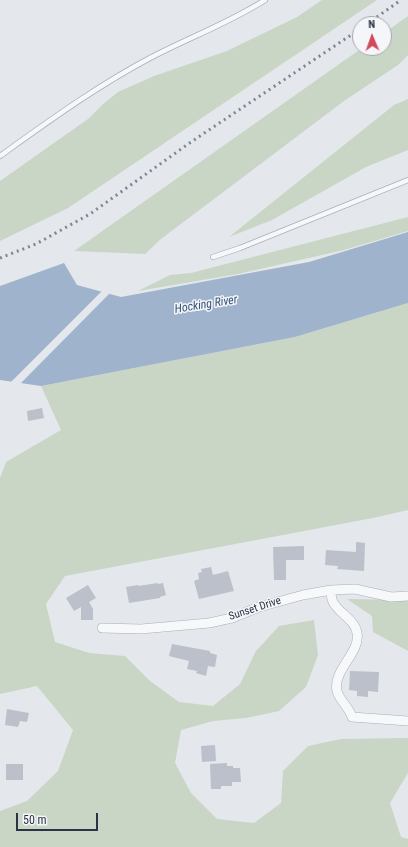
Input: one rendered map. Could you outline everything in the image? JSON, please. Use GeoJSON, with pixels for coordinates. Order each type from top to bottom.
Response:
{"type":"FeatureCollection","features":[{"type":"Feature","properties":{"kind":"street","name":"Sunset Drive"},"geometry":{"type":"LineString","coordinates":[[102,628],[141,629],[208,623],[232,618],[259,607],[330,590],[355,589],[391,596],[408,596]]}},
{"type":"Feature","properties":{"kind":"street"},"geometry":{"type":"LineString","coordinates":[[330,590],[333,602],[355,626],[358,634],[357,642],[337,682],[337,691],[343,702],[350,710],[352,717],[408,722]]}},
{"type":"Feature","properties":{"kind":"lane"},"geometry":{"type":"LineString","coordinates":[[0,156],[73,104],[138,65],[246,12],[264,0]]}},
{"type":"Feature","properties":{"kind":"lane"},"geometry":{"type":"LineString","coordinates":[[213,257],[240,248],[408,180]]}},
{"type":"Feature","properties":{"kind":"green space"},"geometry":{"type":"Polygon","coordinates":[[[322,0],[377,0],[68,208],[0,241],[0,181],[88,119],[118,92],[154,76],[227,51],[297,17],[322,0]]]}},
{"type":"Feature","properties":{"kind":"green space"},"geometry":{"type":"Polygon","coordinates":[[[408,16],[408,55],[398,65],[344,101],[161,239],[145,254],[74,251],[352,55],[392,56],[392,27],[408,16]]]}},
{"type":"Feature","properties":{"kind":"green space"},"geometry":{"type":"Polygon","coordinates":[[[408,99],[408,150],[366,167],[272,220],[229,237],[394,105],[408,99]]]}},
{"type":"Feature","properties":{"kind":"green space"},"geometry":{"type":"Polygon","coordinates":[[[408,217],[408,231],[344,250],[238,274],[138,291],[170,275],[191,273],[408,217]]]}},
{"type":"Feature","properties":{"kind":"green space"},"geometry":{"type":"Polygon","coordinates":[[[408,303],[408,510],[373,518],[65,576],[46,604],[55,642],[89,653],[125,656],[150,681],[179,702],[213,706],[240,684],[256,651],[279,626],[314,620],[318,655],[306,687],[279,711],[246,718],[213,721],[181,730],[175,763],[191,793],[217,819],[254,823],[281,803],[283,771],[308,746],[341,739],[408,738],[408,773],[390,803],[401,837],[408,839],[408,847],[0,847],[0,811],[27,801],[58,771],[73,730],[37,686],[0,694],[0,478],[6,462],[61,430],[41,386],[295,337],[408,303]]]}},
{"type":"Feature","properties":{"kind":"green space"},"geometry":{"type":"Polygon","coordinates":[[[347,599],[408,600],[408,651],[373,632],[372,616],[347,599]]]}},
{"type":"Feature","properties":{"kind":"water","name":"Hocking River"},"geometry":{"type":"Polygon","coordinates":[[[408,232],[408,303],[295,337],[41,386],[0,380],[0,286],[64,263],[77,285],[121,297],[309,262],[408,232]]]}},
{"type":"Feature","properties":{"kind":"pier"},"geometry":{"type":"Polygon","coordinates":[[[103,290],[111,292],[20,384],[10,383],[103,290]]]}},
{"type":"Feature","properties":{"kind":"building"},"geometry":{"type":"Polygon","coordinates":[[[42,408],[44,418],[28,421],[27,411],[42,408]]]}},
{"type":"Feature","properties":{"kind":"building"},"geometry":{"type":"Polygon","coordinates":[[[356,542],[365,543],[364,571],[337,569],[338,566],[325,565],[326,550],[356,552],[356,542]]]}},
{"type":"Feature","properties":{"kind":"building"},"geometry":{"type":"Polygon","coordinates":[[[304,546],[304,560],[286,560],[286,580],[274,580],[273,547],[304,546]]]}},
{"type":"Feature","properties":{"kind":"building"},"geometry":{"type":"Polygon","coordinates":[[[211,567],[213,575],[228,571],[234,591],[199,599],[194,581],[199,579],[198,573],[202,572],[201,569],[211,567]]]}},
{"type":"Feature","properties":{"kind":"building"},"geometry":{"type":"Polygon","coordinates":[[[163,583],[166,595],[160,598],[129,603],[126,587],[163,583]]]}},
{"type":"Feature","properties":{"kind":"building"},"geometry":{"type":"Polygon","coordinates":[[[88,585],[96,598],[89,602],[93,609],[93,620],[81,620],[81,607],[74,611],[66,598],[88,585]]]}},
{"type":"Feature","properties":{"kind":"building"},"geometry":{"type":"Polygon","coordinates":[[[172,644],[210,651],[210,653],[217,655],[215,667],[208,666],[206,676],[196,673],[197,671],[187,669],[189,661],[169,656],[172,644]]]}},
{"type":"Feature","properties":{"kind":"building"},"geometry":{"type":"Polygon","coordinates":[[[350,671],[379,672],[378,692],[368,691],[368,697],[357,696],[357,691],[349,690],[350,671]]]}},
{"type":"Feature","properties":{"kind":"building"},"geometry":{"type":"Polygon","coordinates":[[[7,709],[29,713],[27,722],[20,721],[18,727],[5,725],[7,709]]]}},
{"type":"Feature","properties":{"kind":"building"},"geometry":{"type":"Polygon","coordinates":[[[215,745],[216,761],[202,762],[201,746],[215,745]]]}},
{"type":"Feature","properties":{"kind":"building"},"geometry":{"type":"Polygon","coordinates":[[[227,763],[227,766],[240,768],[241,782],[232,782],[232,786],[221,786],[221,789],[211,789],[210,764],[227,763]]]}},
{"type":"Feature","properties":{"kind":"building"},"geometry":{"type":"Polygon","coordinates":[[[6,764],[23,764],[23,780],[6,780],[6,764]]]}},
{"type":"Feature","properties":{"kind":"railway"},"geometry":{"type":"LineString","coordinates":[[378,16],[401,0]]}},
{"type":"Feature","properties":{"kind":"railway"},"geometry":{"type":"LineString","coordinates":[[0,258],[36,244],[90,214],[191,142],[352,34]]}}]}
